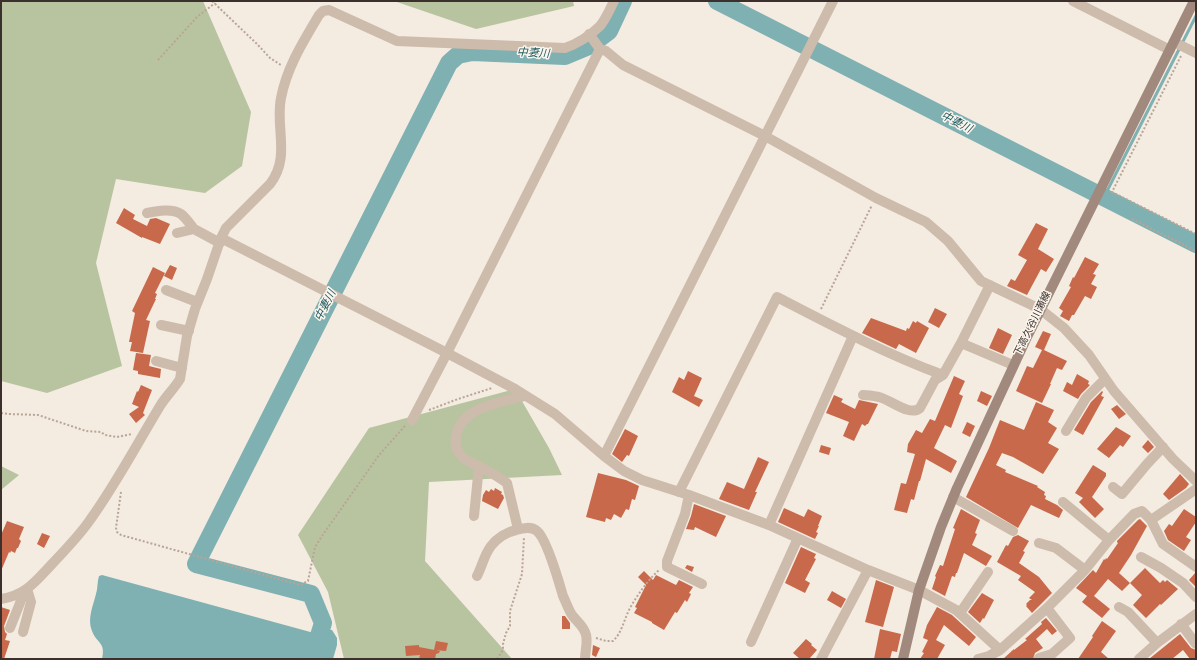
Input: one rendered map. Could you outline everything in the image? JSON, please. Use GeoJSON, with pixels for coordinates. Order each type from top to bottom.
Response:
{"type":"FeatureCollection","features":[{"type":"Feature","properties":{"kind":"main road","name":"下高久谷川瀬線"},"geometry":{"type":"LineString","coordinates":[[903,659],[919,590],[953,497],[1013,365],[1094,200],[1178,46],[1194,1]]}},
{"type":"Feature","properties":{"kind":"street"},"geometry":{"type":"LineString","coordinates":[[412,420],[447,353],[595,41],[600,26],[614,1]]}},
{"type":"Feature","properties":{"kind":"street"},"geometry":{"type":"LineString","coordinates":[[604,456],[833,1]]}},
{"type":"Feature","properties":{"kind":"street"},"geometry":{"type":"LineString","coordinates":[[1073,1],[1196,53]]}},
{"type":"Feature","properties":{"kind":"street"},"geometry":{"type":"LineString","coordinates":[[10,628],[25,591],[90,521],[161,404],[180,379],[189,331],[197,302],[226,228],[276,177],[282,156],[279,110],[284,85],[288,70],[319,15],[324,11],[329,10],[384,36],[402,42],[565,48],[572,45],[595,41]]}},
{"type":"Feature","properties":{"kind":"street"},"geometry":{"type":"LineString","coordinates":[[595,41],[623,65],[765,136],[876,198],[926,222],[948,241],[981,281],[1040,309],[1064,328],[1089,355],[1114,391],[1173,459],[1196,481]]}},
{"type":"Feature","properties":{"kind":"street"},"geometry":{"type":"LineString","coordinates":[[147,213],[163,210],[181,214],[194,229],[332,294],[505,384],[555,414],[604,456],[624,471],[642,480],[684,493],[769,524],[868,570],[919,590],[956,610],[1000,650]]}},
{"type":"Feature","properties":{"kind":"street"},"geometry":{"type":"LineString","coordinates":[[178,233],[194,229]]}},
{"type":"Feature","properties":{"kind":"street"},"geometry":{"type":"LineString","coordinates":[[863,395],[880,397],[909,411],[917,411],[935,380],[943,375],[990,285]]}},
{"type":"Feature","properties":{"kind":"street"},"geometry":{"type":"LineString","coordinates":[[166,290],[197,302]]}},
{"type":"Feature","properties":{"kind":"street"},"geometry":{"type":"LineString","coordinates":[[702,584],[667,567],[667,561],[685,514],[684,493],[777,297],[853,336],[926,369],[943,375]]}},
{"type":"Feature","properties":{"kind":"street"},"geometry":{"type":"LineString","coordinates":[[161,325],[189,331]]}},
{"type":"Feature","properties":{"kind":"street"},"geometry":{"type":"LineString","coordinates":[[769,524],[853,336]]}},
{"type":"Feature","properties":{"kind":"street"},"geometry":{"type":"LineString","coordinates":[[961,343],[1013,365]]}},
{"type":"Feature","properties":{"kind":"street"},"geometry":{"type":"LineString","coordinates":[[156,361],[182,368]]}},
{"type":"Feature","properties":{"kind":"street"},"geometry":{"type":"LineString","coordinates":[[1066,431],[1086,398],[1105,379]]}},
{"type":"Feature","properties":{"kind":"street"},"geometry":{"type":"LineString","coordinates":[[519,529],[507,483],[464,458],[458,452],[455,444],[458,429],[464,420],[475,411],[489,405],[525,396]]}},
{"type":"Feature","properties":{"kind":"street"},"geometry":{"type":"LineString","coordinates":[[1113,487],[1122,494],[1146,464],[1163,447]]}},
{"type":"Feature","properties":{"kind":"street"},"geometry":{"type":"LineString","coordinates":[[474,516],[479,466]]}},
{"type":"Feature","properties":{"kind":"street"},"geometry":{"type":"LineString","coordinates":[[1151,520],[1196,489]]}},
{"type":"Feature","properties":{"kind":"street"},"geometry":{"type":"LineString","coordinates":[[953,497],[1012,531]]}},
{"type":"Feature","properties":{"kind":"street"},"geometry":{"type":"LineString","coordinates":[[1063,502],[1109,540]]}},
{"type":"Feature","properties":{"kind":"street"},"geometry":{"type":"LineString","coordinates":[[978,659],[989,656],[1000,650],[1085,570],[1109,540],[1134,514],[1142,510],[1151,520],[1163,544],[1196,567]]}},
{"type":"Feature","properties":{"kind":"street"},"geometry":{"type":"LineString","coordinates":[[477,576],[486,553],[500,537],[519,529],[530,528],[537,530],[544,541],[567,606],[586,634],[587,644],[585,659]]}},
{"type":"Feature","properties":{"kind":"street"},"geometry":{"type":"LineString","coordinates":[[751,642],[798,538]]}},
{"type":"Feature","properties":{"kind":"street"},"geometry":{"type":"LineString","coordinates":[[1039,543],[1056,548],[1085,570]]}},
{"type":"Feature","properties":{"kind":"street"},"geometry":{"type":"LineString","coordinates":[[1141,557],[1183,582],[1196,597]]}},
{"type":"Feature","properties":{"kind":"street"},"geometry":{"type":"LineString","coordinates":[[820,659],[868,570]]}},
{"type":"Feature","properties":{"kind":"street"},"geometry":{"type":"LineString","coordinates":[[960,613],[988,572]]}},
{"type":"Feature","properties":{"kind":"street"},"geometry":{"type":"LineString","coordinates":[[1,599],[8,598],[25,591]]}},
{"type":"Feature","properties":{"kind":"street"},"geometry":{"type":"LineString","coordinates":[[23,632],[31,602],[30,594],[25,591]]}},
{"type":"Feature","properties":{"kind":"street"},"geometry":{"type":"LineString","coordinates":[[1119,607],[1128,612],[1157,643]]}},
{"type":"Feature","properties":{"kind":"street"},"geometry":{"type":"LineString","coordinates":[[1040,658],[1053,657],[1070,638],[1046,608]]}},
{"type":"Feature","properties":{"kind":"street"},"geometry":{"type":"LineString","coordinates":[[1144,657],[1157,643],[1196,614]]}},
{"type":"Feature","properties":{"kind":"street"},"geometry":{"type":"LineString","coordinates":[[1181,624],[1196,644]]}},
{"type":"Feature","properties":{"kind":"path"},"geometry":{"type":"LineString","coordinates":[[212,1],[270,58],[288,70]]}},
{"type":"Feature","properties":{"kind":"path"},"geometry":{"type":"LineString","coordinates":[[158,60],[197,17],[215,3]]}},
{"type":"Feature","properties":{"kind":"path"},"geometry":{"type":"LineString","coordinates":[[1178,46],[1112,192],[1196,234]]}},
{"type":"Feature","properties":{"kind":"path"},"geometry":{"type":"LineString","coordinates":[[817,317],[876,198]]}},
{"type":"Feature","properties":{"kind":"path"},"geometry":{"type":"LineString","coordinates":[[1132,219],[1196,251]]}},
{"type":"Feature","properties":{"kind":"path"},"geometry":{"type":"LineString","coordinates":[[427,411],[458,398],[505,384]]}},
{"type":"Feature","properties":{"kind":"path"},"geometry":{"type":"LineString","coordinates":[[1,412],[9,414],[38,415],[86,431],[101,432],[105,435],[117,437],[145,432]]}},
{"type":"Feature","properties":{"kind":"path"},"geometry":{"type":"LineString","coordinates":[[123,488],[116,528],[117,532],[121,535],[300,585],[308,581],[315,547],[322,536],[379,456],[412,420]]}},
{"type":"Feature","properties":{"kind":"path"},"geometry":{"type":"LineString","coordinates":[[497,659],[503,650],[506,633],[510,626],[510,611],[522,574],[524,537],[519,529]]}},
{"type":"Feature","properties":{"kind":"path"},"geometry":{"type":"LineString","coordinates":[[586,634],[606,641],[613,641],[617,637],[630,607],[654,575],[667,565]]}},
{"type":"Feature","properties":{"kind":"green space"},"geometry":{"type":"Polygon","coordinates":[[[1,1],[203,1],[251,112],[242,166],[205,193],[116,179],[96,263],[122,366],[47,393],[1,381],[1,1]]]}},
{"type":"Feature","properties":{"kind":"green space"},"geometry":{"type":"Polygon","coordinates":[[[394,1],[573,1],[574,6],[476,29],[394,1]]]}},
{"type":"Feature","properties":{"kind":"green space"},"geometry":{"type":"Polygon","coordinates":[[[515,389],[549,448],[562,475],[429,482],[425,561],[512,659],[344,659],[328,592],[298,535],[369,428],[515,389]]]}},
{"type":"Feature","properties":{"kind":"green space"},"geometry":{"type":"Polygon","coordinates":[[[1,466],[19,475],[1,490],[1,466]]]}},
{"type":"Feature","properties":{"kind":"water"},"geometry":{"type":"Polygon","coordinates":[[[102,575],[314,633],[325,629],[332,630],[337,638],[337,645],[333,659],[102,659],[103,649],[92,631],[90,622],[91,612],[97,592],[98,578],[102,575]]]}},
{"type":"Feature","properties":{"kind":"building"},"geometry":{"type":"Polygon","coordinates":[[[124,208],[135,215],[133,219],[147,226],[150,219],[156,218],[170,224],[160,244],[142,238],[116,223],[124,208]]]}},
{"type":"Feature","properties":{"kind":"building"},"geometry":{"type":"Polygon","coordinates":[[[1036,223],[1048,229],[1038,249],[1054,259],[1046,272],[1041,269],[1027,295],[1007,286],[1011,279],[1015,281],[1027,260],[1018,255],[1036,223]]]}},
{"type":"Feature","properties":{"kind":"building"},"geometry":{"type":"Polygon","coordinates":[[[1085,257],[1099,264],[1093,274],[1096,275],[1091,284],[1097,287],[1091,299],[1085,296],[1069,321],[1060,316],[1063,311],[1059,308],[1071,287],[1069,286],[1073,277],[1074,278],[1085,257]]]}},
{"type":"Feature","properties":{"kind":"building"},"geometry":{"type":"Polygon","coordinates":[[[170,265],[177,268],[172,280],[164,276],[170,265]]]}},
{"type":"Feature","properties":{"kind":"building"},"geometry":{"type":"Polygon","coordinates":[[[153,267],[165,273],[155,293],[157,294],[156,299],[146,320],[150,321],[143,353],[130,351],[132,342],[129,342],[135,313],[132,311],[153,267]]]}},
{"type":"Feature","properties":{"kind":"building"},"geometry":{"type":"Polygon","coordinates":[[[935,308],[947,314],[939,328],[928,322],[935,308]]]}},
{"type":"Feature","properties":{"kind":"building"},"geometry":{"type":"Polygon","coordinates":[[[871,318],[906,331],[907,328],[909,329],[913,321],[916,323],[917,321],[929,328],[916,353],[899,344],[896,349],[862,333],[871,318]]]}},
{"type":"Feature","properties":{"kind":"building"},"geometry":{"type":"Polygon","coordinates":[[[998,328],[1012,335],[1003,354],[989,348],[998,328]]]}},
{"type":"Feature","properties":{"kind":"building"},"geometry":{"type":"Polygon","coordinates":[[[1043,331],[1051,334],[1044,350],[1067,361],[1062,370],[1057,368],[1042,403],[1016,391],[1027,366],[1033,368],[1042,350],[1035,347],[1043,331]]]}},
{"type":"Feature","properties":{"kind":"building"},"geometry":{"type":"Polygon","coordinates":[[[136,353],[151,355],[149,366],[161,369],[160,378],[138,374],[138,371],[133,370],[136,353]]]}},
{"type":"Feature","properties":{"kind":"building"},"geometry":{"type":"Polygon","coordinates":[[[688,371],[702,378],[694,396],[703,400],[699,407],[672,392],[679,377],[684,380],[688,371]]]}},
{"type":"Feature","properties":{"kind":"building"},"geometry":{"type":"Polygon","coordinates":[[[1077,374],[1089,381],[1088,384],[1090,385],[1078,399],[1063,391],[1067,382],[1072,385],[1077,374]]]}},
{"type":"Feature","properties":{"kind":"building"},"geometry":{"type":"Polygon","coordinates":[[[954,376],[965,381],[959,394],[963,396],[951,428],[945,425],[934,448],[957,461],[951,473],[926,459],[914,500],[911,499],[907,513],[894,510],[901,483],[906,484],[915,454],[907,452],[908,444],[916,430],[922,433],[930,419],[935,421],[954,376]]]}},
{"type":"Feature","properties":{"kind":"building"},"geometry":{"type":"Polygon","coordinates":[[[141,385],[152,390],[143,413],[145,415],[136,423],[129,414],[139,407],[132,404],[141,385]]]}},
{"type":"Feature","properties":{"kind":"building"},"geometry":{"type":"Polygon","coordinates":[[[981,391],[992,396],[987,406],[977,401],[981,391]]]}},
{"type":"Feature","properties":{"kind":"building"},"geometry":{"type":"Polygon","coordinates":[[[1102,391],[1101,396],[1104,397],[1083,435],[1074,430],[1091,402],[1102,391]]]}},
{"type":"Feature","properties":{"kind":"building"},"geometry":{"type":"Polygon","coordinates":[[[834,395],[843,399],[841,402],[855,409],[859,400],[878,404],[868,424],[865,426],[862,424],[854,441],[843,436],[849,422],[826,413],[834,395]]]}},
{"type":"Feature","properties":{"kind":"building"},"geometry":{"type":"Polygon","coordinates":[[[1036,402],[1054,410],[1048,422],[1057,428],[1048,443],[1059,449],[1043,474],[1013,457],[1002,453],[996,465],[1006,470],[1005,472],[1038,486],[1037,487],[1045,492],[1045,499],[1063,510],[1059,518],[1031,505],[1018,528],[966,497],[989,448],[1000,420],[1024,430],[1036,402]]]}},
{"type":"Feature","properties":{"kind":"building"},"geometry":{"type":"Polygon","coordinates":[[[1117,405],[1126,414],[1119,419],[1111,409],[1117,405]]]}},
{"type":"Feature","properties":{"kind":"building"},"geometry":{"type":"Polygon","coordinates":[[[967,422],[975,426],[970,437],[962,433],[967,422]]]}},
{"type":"Feature","properties":{"kind":"building"},"geometry":{"type":"Polygon","coordinates":[[[1116,427],[1131,436],[1123,447],[1120,445],[1109,458],[1097,449],[1116,427]]]}},
{"type":"Feature","properties":{"kind":"building"},"geometry":{"type":"Polygon","coordinates":[[[625,429],[638,436],[629,456],[627,455],[622,462],[612,454],[625,429]]]}},
{"type":"Feature","properties":{"kind":"building"},"geometry":{"type":"Polygon","coordinates":[[[1148,440],[1154,447],[1148,453],[1142,447],[1148,440]]]}},
{"type":"Feature","properties":{"kind":"building"},"geometry":{"type":"Polygon","coordinates":[[[821,445],[831,448],[829,455],[819,452],[821,445]]]}},
{"type":"Feature","properties":{"kind":"building"},"geometry":{"type":"Polygon","coordinates":[[[758,457],[769,462],[755,492],[757,492],[749,510],[719,499],[727,482],[744,489],[758,457]]]}},
{"type":"Feature","properties":{"kind":"building"},"geometry":{"type":"Polygon","coordinates":[[[1093,465],[1106,473],[1106,476],[1092,497],[1104,509],[1095,518],[1079,502],[1083,498],[1075,493],[1093,465]]]}},
{"type":"Feature","properties":{"kind":"building"},"geometry":{"type":"Polygon","coordinates":[[[598,473],[626,480],[639,486],[635,500],[632,499],[629,510],[626,509],[621,518],[614,514],[611,520],[606,518],[605,522],[586,517],[598,473]]]}},
{"type":"Feature","properties":{"kind":"building"},"geometry":{"type":"Polygon","coordinates":[[[1180,474],[1189,484],[1186,488],[1169,500],[1163,494],[1180,474]]]}},
{"type":"Feature","properties":{"kind":"building"},"geometry":{"type":"Polygon","coordinates":[[[495,488],[502,492],[501,494],[504,498],[498,509],[482,501],[486,490],[489,492],[491,489],[494,491],[495,488]]]}},
{"type":"Feature","properties":{"kind":"building"},"geometry":{"type":"Polygon","coordinates":[[[694,504],[726,516],[716,537],[695,527],[694,530],[686,529],[694,504]]]}},
{"type":"Feature","properties":{"kind":"building"},"geometry":{"type":"Polygon","coordinates":[[[784,508],[804,517],[808,509],[822,516],[815,539],[778,522],[784,508]]]}},
{"type":"Feature","properties":{"kind":"building"},"geometry":{"type":"Polygon","coordinates":[[[961,509],[980,520],[975,533],[977,534],[972,545],[992,556],[986,566],[964,553],[955,577],[952,576],[945,596],[932,589],[935,576],[940,565],[943,566],[955,529],[953,528],[961,509]]]}},
{"type":"Feature","properties":{"kind":"building"},"geometry":{"type":"Polygon","coordinates":[[[1184,509],[1196,517],[1196,522],[1186,537],[1191,540],[1184,551],[1168,540],[1164,531],[1169,524],[1172,526],[1184,509]]]}},
{"type":"Feature","properties":{"kind":"building"},"geometry":{"type":"Polygon","coordinates":[[[1140,519],[1147,526],[1119,573],[1130,583],[1122,591],[1108,579],[1094,596],[1110,609],[1102,618],[1082,602],[1087,596],[1076,588],[1093,570],[1096,573],[1104,559],[1107,559],[1118,543],[1117,541],[1140,519]]]}},
{"type":"Feature","properties":{"kind":"building"},"geometry":{"type":"Polygon","coordinates":[[[7,521],[24,527],[19,539],[21,541],[18,548],[15,553],[11,551],[10,553],[9,552],[1,571],[1,535],[7,521]]]}},
{"type":"Feature","properties":{"kind":"building"},"geometry":{"type":"Polygon","coordinates":[[[42,533],[50,536],[44,548],[37,544],[42,533]]]}},
{"type":"Feature","properties":{"kind":"building"},"geometry":{"type":"Polygon","coordinates":[[[1018,535],[1029,541],[1023,551],[1025,552],[1019,563],[1039,577],[1052,593],[1032,613],[1026,604],[1032,600],[1029,598],[1035,592],[1018,580],[1021,576],[997,562],[1006,545],[1008,546],[1013,537],[1018,535]]]}},
{"type":"Feature","properties":{"kind":"building"},"geometry":{"type":"Polygon","coordinates":[[[801,547],[816,554],[814,558],[816,559],[805,580],[810,583],[805,593],[785,583],[801,547]]]}},
{"type":"Feature","properties":{"kind":"building"},"geometry":{"type":"Polygon","coordinates":[[[687,565],[694,567],[692,572],[685,568],[687,565]]]}},
{"type":"Feature","properties":{"kind":"building"},"geometry":{"type":"Polygon","coordinates":[[[1145,568],[1160,583],[1163,580],[1165,582],[1167,580],[1178,589],[1146,618],[1133,605],[1142,595],[1130,583],[1145,568]]]}},
{"type":"Feature","properties":{"kind":"building"},"geometry":{"type":"Polygon","coordinates":[[[644,571],[653,580],[656,575],[676,585],[679,580],[693,587],[689,593],[691,594],[687,602],[685,600],[677,613],[675,612],[664,630],[634,613],[637,608],[635,607],[646,585],[638,577],[644,571]]]}},
{"type":"Feature","properties":{"kind":"building"},"geometry":{"type":"Polygon","coordinates":[[[1196,573],[1196,587],[1189,580],[1196,573]]]}},
{"type":"Feature","properties":{"kind":"building"},"geometry":{"type":"Polygon","coordinates":[[[876,580],[894,587],[883,627],[865,622],[876,580]]]}},
{"type":"Feature","properties":{"kind":"building"},"geometry":{"type":"Polygon","coordinates":[[[832,591],[846,599],[841,608],[827,600],[832,591]]]}},
{"type":"Feature","properties":{"kind":"building"},"geometry":{"type":"Polygon","coordinates":[[[982,593],[994,600],[984,619],[983,618],[980,623],[968,612],[982,593]]]}},
{"type":"Feature","properties":{"kind":"building"},"geometry":{"type":"Polygon","coordinates":[[[1,607],[10,610],[4,626],[7,634],[5,640],[10,641],[4,659],[1,659],[1,607]]]}},
{"type":"Feature","properties":{"kind":"building"},"geometry":{"type":"Polygon","coordinates":[[[937,607],[952,615],[976,637],[969,646],[944,625],[936,640],[945,645],[937,659],[920,659],[924,653],[922,652],[928,640],[923,638],[927,625],[937,607]]]}},
{"type":"Feature","properties":{"kind":"building"},"geometry":{"type":"Polygon","coordinates":[[[562,616],[565,616],[570,623],[570,629],[562,629],[562,616]]]}},
{"type":"Feature","properties":{"kind":"building"},"geometry":{"type":"Polygon","coordinates":[[[1046,618],[1057,631],[1052,635],[1047,629],[1036,639],[1043,648],[1035,653],[1033,659],[1003,659],[1027,640],[1025,639],[1042,624],[1041,622],[1046,618]]]}},
{"type":"Feature","properties":{"kind":"building"},"geometry":{"type":"Polygon","coordinates":[[[1102,621],[1116,631],[1101,652],[1109,659],[1078,659],[1093,637],[1092,636],[1102,621]]]}},
{"type":"Feature","properties":{"kind":"building"},"geometry":{"type":"Polygon","coordinates":[[[880,629],[901,634],[897,652],[892,651],[890,659],[874,659],[880,629]]]}},
{"type":"Feature","properties":{"kind":"building"},"geometry":{"type":"Polygon","coordinates":[[[1180,634],[1191,648],[1196,650],[1196,659],[1190,659],[1183,650],[1172,659],[1149,659],[1180,634]]]}},
{"type":"Feature","properties":{"kind":"building"},"geometry":{"type":"Polygon","coordinates":[[[806,639],[817,650],[809,659],[800,659],[793,653],[806,639]]]}},
{"type":"Feature","properties":{"kind":"building"},"geometry":{"type":"Polygon","coordinates":[[[436,641],[448,643],[446,651],[434,650],[436,641]]]}},
{"type":"Feature","properties":{"kind":"building"},"geometry":{"type":"Polygon","coordinates":[[[419,645],[419,647],[440,651],[436,654],[435,659],[419,659],[420,655],[406,656],[405,646],[419,645]]]}},
{"type":"Feature","properties":{"kind":"building"},"geometry":{"type":"Polygon","coordinates":[[[593,645],[600,648],[596,657],[592,655],[593,645]]]}},
{"type":"Feature","properties":{"kind":"waterway","name":"中妻川"},"geometry":{"type":"LineString","coordinates":[[311,659],[323,623],[311,594],[196,564],[449,63],[458,55],[472,52],[565,56],[589,46],[609,31],[623,1]]}},
{"type":"Feature","properties":{"kind":"waterway","name":"中妻川"},"geometry":{"type":"LineString","coordinates":[[717,1],[1196,244]]}},
{"type":"Feature","properties":{"kind":"waterway"},"geometry":{"type":"LineString","coordinates":[[1104,197],[1196,16]]}}]}
